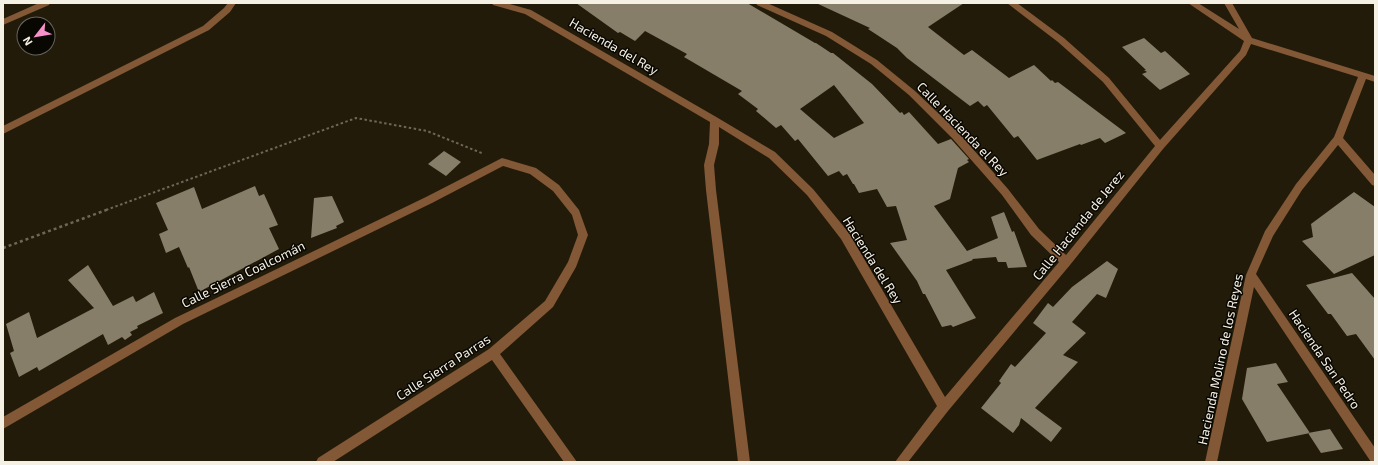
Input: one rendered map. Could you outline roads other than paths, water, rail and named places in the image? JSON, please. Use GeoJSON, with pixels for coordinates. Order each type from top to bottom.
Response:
{"type":"FeatureCollection","features":[{"type":"Feature","properties":{"kind":"street"},"geometry":{"type":"LineString","coordinates":[[3,22],[46,3]]}},
{"type":"Feature","properties":{"kind":"street"},"geometry":{"type":"LineString","coordinates":[[3,130],[206,28],[227,10],[232,3]]}},
{"type":"Feature","properties":{"kind":"street","name":"Hacienda del Rey"},"geometry":{"type":"LineString","coordinates":[[496,3],[528,12],[772,154],[810,192],[845,236],[944,407]]}},
{"type":"Feature","properties":{"kind":"street","name":"Calle Hacienda el Rey"},"geometry":{"type":"LineString","coordinates":[[760,3],[829,34],[848,45],[874,62],[912,93],[955,135],[1005,192],[1035,232],[1066,262]]}},
{"type":"Feature","properties":{"kind":"street"},"geometry":{"type":"LineString","coordinates":[[1011,3],[1061,40],[1106,80],[1160,146]]}},
{"type":"Feature","properties":{"kind":"street"},"geometry":{"type":"LineString","coordinates":[[1192,3],[1249,40],[1375,79]]}},
{"type":"Feature","properties":{"kind":"street"},"geometry":{"type":"LineString","coordinates":[[1228,3],[1249,40]]}},
{"type":"Feature","properties":{"kind":"street","name":"Calle Hacienda de Jerez"},"geometry":{"type":"LineString","coordinates":[[901,462],[944,407],[1066,262],[1160,146],[1243,53],[1249,40]]}},
{"type":"Feature","properties":{"kind":"street","name":"Hacienda Molino de los Reyes"},"geometry":{"type":"LineString","coordinates":[[1211,462],[1251,276],[1269,234],[1295,194],[1338,139],[1363,75]]}},
{"type":"Feature","properties":{"kind":"street"},"geometry":{"type":"LineString","coordinates":[[715,120],[714,144],[709,165],[711,190],[744,462]]}},
{"type":"Feature","properties":{"kind":"street"},"geometry":{"type":"LineString","coordinates":[[1338,139],[1375,182]]}},
{"type":"Feature","properties":{"kind":"street","name":"Calle Sierra Coalcomán"},"geometry":{"type":"LineString","coordinates":[[3,423],[179,321],[429,200],[502,162],[533,171],[556,188],[576,213],[583,235]]}},
{"type":"Feature","properties":{"kind":"street","name":"Calle Sierra Parras"},"geometry":{"type":"LineString","coordinates":[[322,462],[493,353],[549,304],[572,264],[583,235]]}},
{"type":"Feature","properties":{"kind":"street","name":"Hacienda San Pedro"},"geometry":{"type":"LineString","coordinates":[[1251,276],[1375,458]]}},
{"type":"Feature","properties":{"kind":"street"},"geometry":{"type":"LineString","coordinates":[[493,353],[571,462]]}}]}
